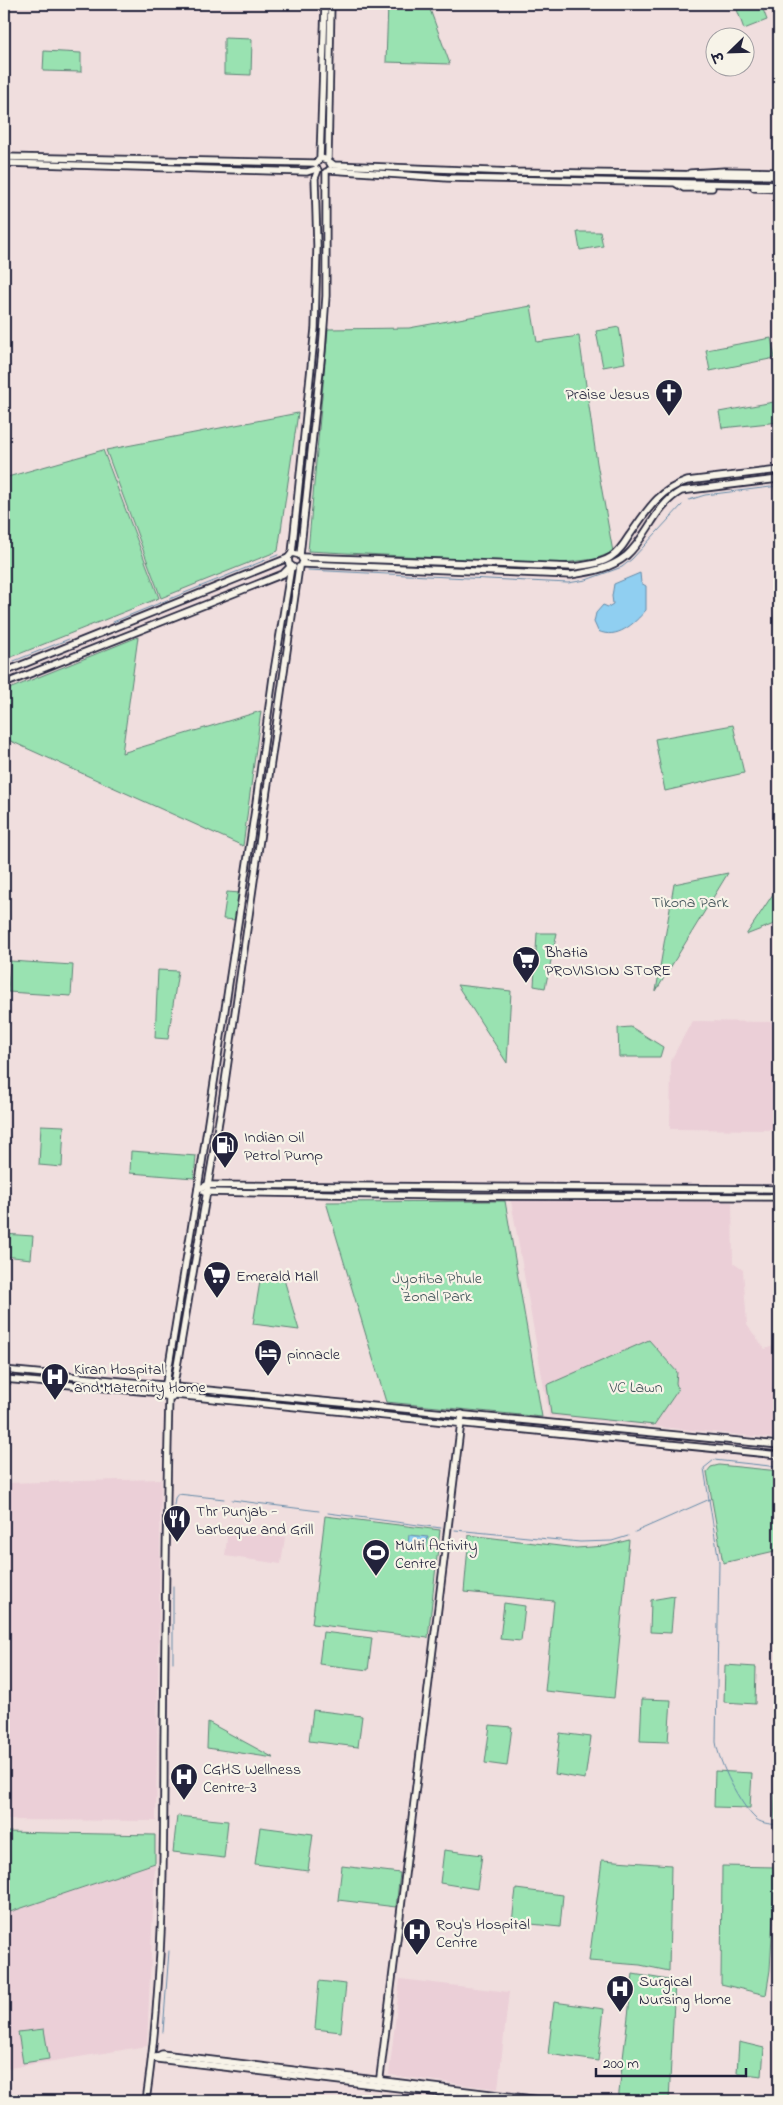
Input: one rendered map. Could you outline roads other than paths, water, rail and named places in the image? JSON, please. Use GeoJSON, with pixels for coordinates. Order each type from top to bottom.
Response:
{"type":"FeatureCollection","features":[{"type":"Feature","properties":{"kind":"street"},"geometry":{"type":"LineString","coordinates":[[162,1393],[198,1189],[291,566],[290,556],[315,328],[317,246],[315,178],[326,4]]}},
{"type":"Feature","properties":{"kind":"street"},"geometry":{"type":"LineString","coordinates":[[146,2101],[155,2033],[163,1887],[166,1526],[172,1396],[222,1103],[300,566],[326,296],[331,4]]}},
{"type":"Feature","properties":{"kind":"street"},"geometry":{"type":"LineString","coordinates":[[4,157],[317,165],[328,171],[447,178],[779,184]]}},
{"type":"Feature","properties":{"kind":"street"},"geometry":{"type":"LineString","coordinates":[[4,163],[307,172],[317,165],[329,161]]}},
{"type":"Feature","properties":{"kind":"street"},"geometry":{"type":"LineString","coordinates":[[329,161],[334,165],[429,169],[779,176]]}},
{"type":"Feature","properties":{"kind":"street"},"geometry":{"type":"LineString","coordinates":[[681,175],[696,171],[779,172]]}},
{"type":"Feature","properties":{"kind":"street"},"geometry":{"type":"LineString","coordinates":[[676,183],[684,188],[779,189]]}},
{"type":"Feature","properties":{"kind":"street"},"geometry":{"type":"LineString","coordinates":[[4,672],[290,556],[574,567],[595,563],[611,557],[621,548],[655,500],[674,485],[687,481],[779,470]]}},
{"type":"Feature","properties":{"kind":"street"},"geometry":{"type":"LineString","coordinates":[[4,684],[283,574],[291,566],[571,576],[595,572],[615,564],[627,555],[669,498],[682,491],[779,479]]}},
{"type":"Feature","properties":{"kind":"street"},"geometry":{"type":"LineString","coordinates":[[198,1189],[207,1185],[779,1189]]}},
{"type":"Feature","properties":{"kind":"street"},"geometry":{"type":"LineString","coordinates":[[267,1186],[267,1194]]}},
{"type":"Feature","properties":{"kind":"street"},"geometry":{"type":"LineString","coordinates":[[198,1189],[206,1193],[267,1194],[779,1196]]}},
{"type":"Feature","properties":{"kind":"street"},"geometry":{"type":"LineString","coordinates":[[4,1370],[175,1385],[779,1445]]}},
{"type":"Feature","properties":{"kind":"street"},"geometry":{"type":"LineString","coordinates":[[4,1379],[779,1455]]}},
{"type":"Feature","properties":{"kind":"street"},"geometry":{"type":"LineString","coordinates":[[380,2083],[462,1414]]}},
{"type":"Feature","properties":{"kind":"street"},"geometry":{"type":"LineString","coordinates":[[536,1432],[538,1422]]}},
{"type":"Feature","properties":{"kind":"street"},"geometry":{"type":"LineString","coordinates":[[152,2059],[162,2054],[508,2101]]}},
{"type":"Feature","properties":{"kind":"street"},"geometry":{"type":"LineString","coordinates":[[380,2083],[549,2101]]}},
{"type":"Feature","properties":{"kind":"water"},"geometry":{"type":"Polygon","coordinates":[[[640,573],[641,583],[646,586],[646,610],[625,629],[612,633],[598,631],[594,622],[596,613],[603,605],[608,607],[613,604],[614,584],[640,573]]]}},
{"type":"Feature","properties":{"kind":"water"},"geometry":{"type":"Polygon","coordinates":[[[409,1535],[428,1537],[426,1547],[408,1545],[409,1535]]]}},
{"type":"Feature","properties":{"kind":"waterway"},"geometry":{"type":"LineString","coordinates":[[689,500],[705,495],[779,486]]}},
{"type":"Feature","properties":{"kind":"waterway"},"geometry":{"type":"LineString","coordinates":[[308,570],[568,583],[586,580],[622,567],[632,559],[682,505]]}},
{"type":"Feature","properties":{"kind":"waterway"},"geometry":{"type":"LineString","coordinates":[[113,622],[278,555]]}},
{"type":"Feature","properties":{"kind":"waterway"},"geometry":{"type":"LineString","coordinates":[[4,665],[69,639]]}},
{"type":"Feature","properties":{"kind":"waterway"},"geometry":{"type":"LineString","coordinates":[[779,1467],[714,1460],[704,1468],[719,1562],[716,1742],[721,1761],[743,1804],[761,1822],[779,1825]]}},
{"type":"Feature","properties":{"kind":"waterway"},"geometry":{"type":"LineString","coordinates":[[174,1505],[178,1494],[224,1499]]}},
{"type":"Feature","properties":{"kind":"waterway"},"geometry":{"type":"LineString","coordinates":[[635,1532],[710,1499]]}},
{"type":"Feature","properties":{"kind":"waterway"},"geometry":{"type":"LineString","coordinates":[[232,1500],[319,1511]]}},
{"type":"Feature","properties":{"kind":"waterway"},"geometry":{"type":"LineString","coordinates":[[328,1513],[441,1528]]}},
{"type":"Feature","properties":{"kind":"waterway"},"geometry":{"type":"LineString","coordinates":[[455,1530],[580,1542],[612,1541],[628,1536]]}},
{"type":"Feature","properties":{"kind":"waterway"},"geometry":{"type":"LineString","coordinates":[[173,1586],[173,1662]]}},
{"type":"Feature","properties":{"kind":"waterway"},"geometry":{"type":"LineString","coordinates":[[163,2032],[169,1951]]}},
{"type":"Feature","properties":{"kind":"place","name":"Praise Jesus"},"geometry":{"type":"Point","coordinates":[669,417]}},
{"type":"Feature","properties":{"kind":"place","name":"Bhatia PROVISION STORE"},"geometry":{"type":"Point","coordinates":[526,984]}},
{"type":"Feature","properties":{"kind":"place","name":"Indian Oil Petrol Pump"},"geometry":{"type":"Point","coordinates":[225,1169]}},
{"type":"Feature","properties":{"kind":"place","name":"Emerald Mall"},"geometry":{"type":"Point","coordinates":[217,1299]}},
{"type":"Feature","properties":{"kind":"place","name":"pinnacle"},"geometry":{"type":"Point","coordinates":[268,1377]}},
{"type":"Feature","properties":{"kind":"place","name":"Kiran Hospital and Maternity Home"},"geometry":{"type":"Point","coordinates":[55,1401]}},
{"type":"Feature","properties":{"kind":"place","name":"Thr Punjab - barbeque and Grill"},"geometry":{"type":"Point","coordinates":[177,1543]}},
{"type":"Feature","properties":{"kind":"place","name":"Multi Activity Centre"},"geometry":{"type":"Point","coordinates":[376,1577]}},
{"type":"Feature","properties":{"kind":"place","name":"CGHS Wellness Centre-3"},"geometry":{"type":"Point","coordinates":[184,1801]}},
{"type":"Feature","properties":{"kind":"place","name":"Roy's Hospital Centre"},"geometry":{"type":"Point","coordinates":[417,1956]}},
{"type":"Feature","properties":{"kind":"place","name":"Surgical Nursing Home"},"geometry":{"type":"Point","coordinates":[620,2013]}},
{"type":"Feature","properties":{"kind":"park label","name":"Tikona Park"},"geometry":{"type":"Point","coordinates":[690,901]}},
{"type":"Feature","properties":{"kind":"park label","name":"Jyotiba Phule Zonal Park"},"geometry":{"type":"Point","coordinates":[437,1286]}},
{"type":"Feature","properties":{"kind":"park label","name":"VC Lawn"},"geometry":{"type":"Point","coordinates":[636,1386]}}]}
